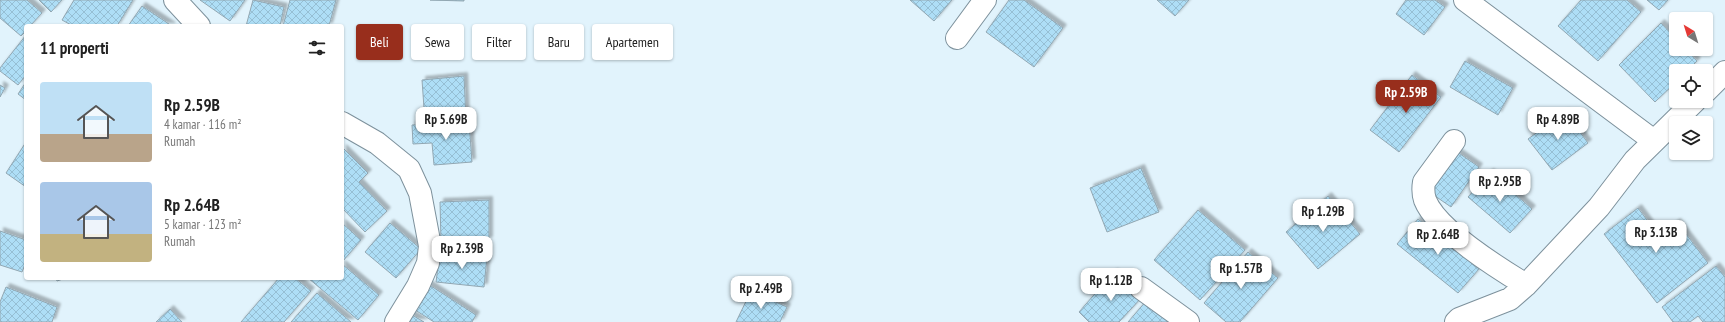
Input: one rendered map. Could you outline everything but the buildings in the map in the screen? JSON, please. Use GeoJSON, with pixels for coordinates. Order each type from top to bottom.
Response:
{"type":"FeatureCollection","features":[{"type":"Feature","properties":{"kind":"street"},"geometry":{"type":"LineString","coordinates":[[175,0],[197,24]]}},
{"type":"Feature","properties":{"kind":"street"},"geometry":{"type":"LineString","coordinates":[[957,38],[985,0]]}},
{"type":"Feature","properties":{"kind":"street"},"geometry":{"type":"LineString","coordinates":[[1465,0],[1654,141]]}},
{"type":"Feature","properties":{"kind":"street"},"geometry":{"type":"LineString","coordinates":[[1713,84],[1725,72]]}},
{"type":"Feature","properties":{"kind":"street"},"geometry":{"type":"LineString","coordinates":[[1456,322],[1459,319],[1510,299],[1526,285],[1599,207],[1636,160],[1688,108]]}},
{"type":"Feature","properties":{"kind":"street"},"geometry":{"type":"LineString","coordinates":[[344,124],[377,143],[409,170],[420,193],[430,246],[428,264],[418,286],[396,322]]}},
{"type":"Feature","properties":{"kind":"street"},"geometry":{"type":"LineString","coordinates":[[1454,141],[1424,182],[1424,199],[1445,226],[1489,263],[1526,285]]}},
{"type":"Feature","properties":{"kind":"street"},"geometry":{"type":"LineString","coordinates":[[1141,288],[1188,322]]}},
{"type":"Feature","properties":{"kind":"street"},"geometry":{"type":"LineString","coordinates":[[1498,322],[1510,299]]}}]}
